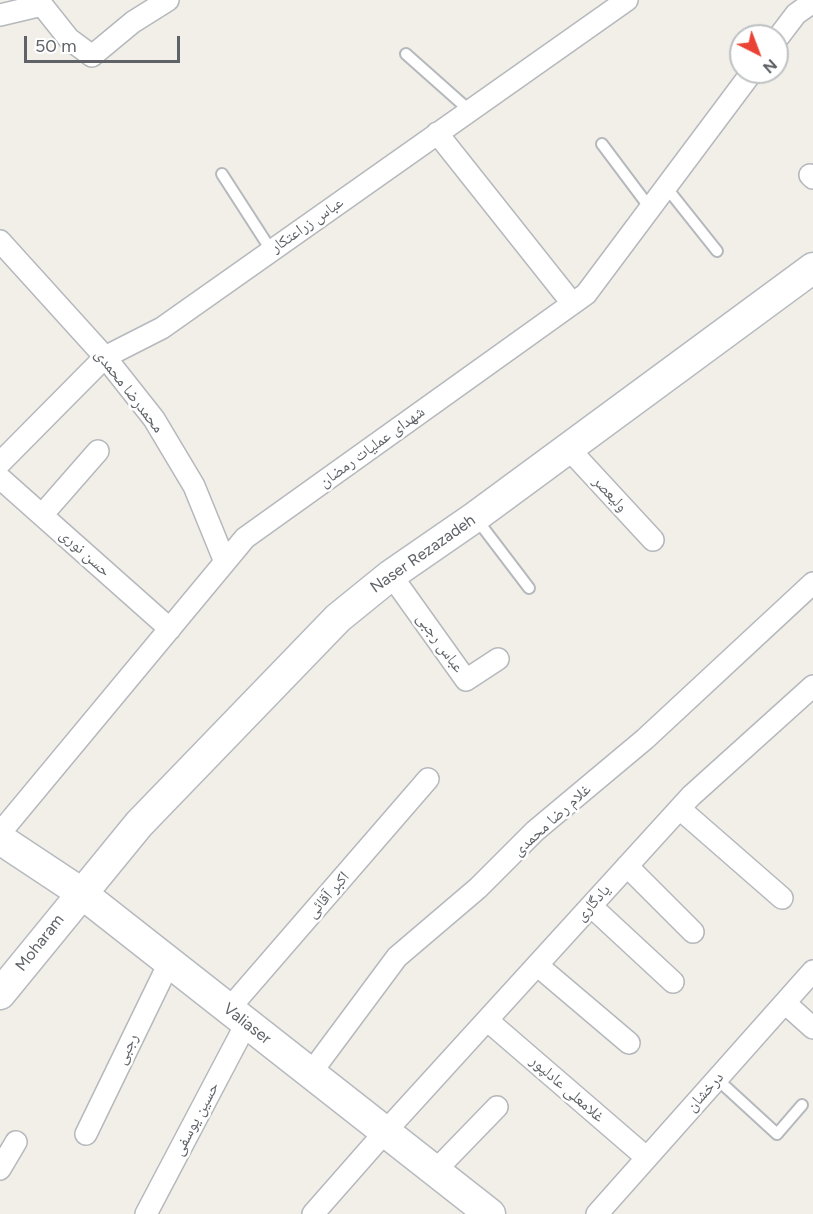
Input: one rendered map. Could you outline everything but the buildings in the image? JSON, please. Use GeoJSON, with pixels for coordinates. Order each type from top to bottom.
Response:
{"type":"FeatureCollection","features":[{"type":"Feature","properties":{"kind":"street"},"geometry":{"type":"LineString","coordinates":[[0,15],[41,2],[69,39],[92,56],[133,22],[168,0]]}},
{"type":"Feature","properties":{"kind":"street","name":"عباس زراعتکار"},"geometry":{"type":"LineString","coordinates":[[0,463],[105,357],[162,328],[627,0]]}},
{"type":"Feature","properties":{"kind":"street"},"geometry":{"type":"LineString","coordinates":[[789,27],[806,9]]}},
{"type":"Feature","properties":{"kind":"street","name":"شهدای عملیات رمضان"},"geometry":{"type":"LineString","coordinates":[[0,834],[245,538],[586,294],[743,84]]}},
{"type":"Feature","properties":{"kind":"street"},"geometry":{"type":"LineString","coordinates":[[436,133],[572,303]]}},
{"type":"Feature","properties":{"kind":"street","name":"محمدرضا محمدی"},"geometry":{"type":"LineString","coordinates":[[0,242],[105,357],[154,419],[194,486],[225,562]]}},
{"type":"Feature","properties":{"kind":"street","name":"Naser Rezazadeh"},"geometry":{"type":"LineString","coordinates":[[80,892],[139,824],[338,618],[391,574],[475,517],[813,268]]}},
{"type":"Feature","properties":{"kind":"street","name":"ولیعصر"},"geometry":{"type":"LineString","coordinates":[[568,448],[653,540]]}},
{"type":"Feature","properties":{"kind":"street"},"geometry":{"type":"LineString","coordinates":[[42,515],[98,451]]}},
{"type":"Feature","properties":{"kind":"street","name":"حسن نوری"},"geometry":{"type":"LineString","coordinates":[[0,478],[170,628]]}},
{"type":"Feature","properties":{"kind":"street","name":"عباس رجبی"},"geometry":{"type":"LineString","coordinates":[[391,574],[466,680],[498,659]]}},
{"type":"Feature","properties":{"kind":"street","name":"غلام رضا محمدی"},"geometry":{"type":"LineString","coordinates":[[310,1074],[397,957],[478,888],[535,831],[645,739],[813,583]]}},
{"type":"Feature","properties":{"kind":"street","name":"یادگاری"},"geometry":{"type":"LineString","coordinates":[[313,1214],[680,809],[813,686]]}},
{"type":"Feature","properties":{"kind":"street","name":"اکبر آقائی"},"geometry":{"type":"LineString","coordinates":[[237,1017],[429,779]]}},
{"type":"Feature","properties":{"kind":"street"},"geometry":{"type":"LineString","coordinates":[[680,809],[782,897]]}},
{"type":"Feature","properties":{"kind":"street","name":"Valiaser"},"geometry":{"type":"LineString","coordinates":[[0,839],[80,892],[490,1214]]}},
{"type":"Feature","properties":{"kind":"street"},"geometry":{"type":"LineString","coordinates":[[627,866],[693,932]]}},
{"type":"Feature","properties":{"kind":"street","name":"Moharam"},"geometry":{"type":"LineString","coordinates":[[0,994],[80,892]]}},
{"type":"Feature","properties":{"kind":"street"},"geometry":{"type":"LineString","coordinates":[[591,906],[672,982]]}},
{"type":"Feature","properties":{"kind":"street","name":"رجبی"},"geometry":{"type":"LineString","coordinates":[[86,1134],[168,963]]}},
{"type":"Feature","properties":{"kind":"street"},"geometry":{"type":"LineString","coordinates":[[537,965],[629,1043]]}},
{"type":"Feature","properties":{"kind":"street","name":"درخشان"},"geometry":{"type":"LineString","coordinates":[[597,1214],[813,971]]}},
{"type":"Feature","properties":{"kind":"street"},"geometry":{"type":"LineString","coordinates":[[784,1003],[813,1028]]}},
{"type":"Feature","properties":{"kind":"street","name":"حسین یوسفی"},"geometry":{"type":"LineString","coordinates":[[146,1214],[237,1017]]}},
{"type":"Feature","properties":{"kind":"street","name":"غلامعلی عادلپور"},"geometry":{"type":"LineString","coordinates":[[487,1020],[647,1158]]}},
{"type":"Feature","properties":{"kind":"street"},"geometry":{"type":"LineString","coordinates":[[435,1171],[497,1107]]}},
{"type":"Feature","properties":{"kind":"street"},"geometry":{"type":"LineString","coordinates":[[0,1169],[16,1142]]}},
{"type":"Feature","properties":{"kind":"lane"},"geometry":{"type":"LineString","coordinates":[[406,54],[469,110]]}},
{"type":"Feature","properties":{"kind":"lane"},"geometry":{"type":"LineString","coordinates":[[602,144],[650,208]]}},
{"type":"Feature","properties":{"kind":"lane"},"geometry":{"type":"LineString","coordinates":[[222,174],[271,250]]}},
{"type":"Feature","properties":{"kind":"lane"},"geometry":{"type":"LineString","coordinates":[[666,187],[717,251]]}},
{"type":"Feature","properties":{"kind":"lane"},"geometry":{"type":"LineString","coordinates":[[475,517],[529,588]]}},
{"type":"Feature","properties":{"kind":"lane"},"geometry":{"type":"LineString","coordinates":[[717,1079],[777,1134],[802,1105]]}}]}
